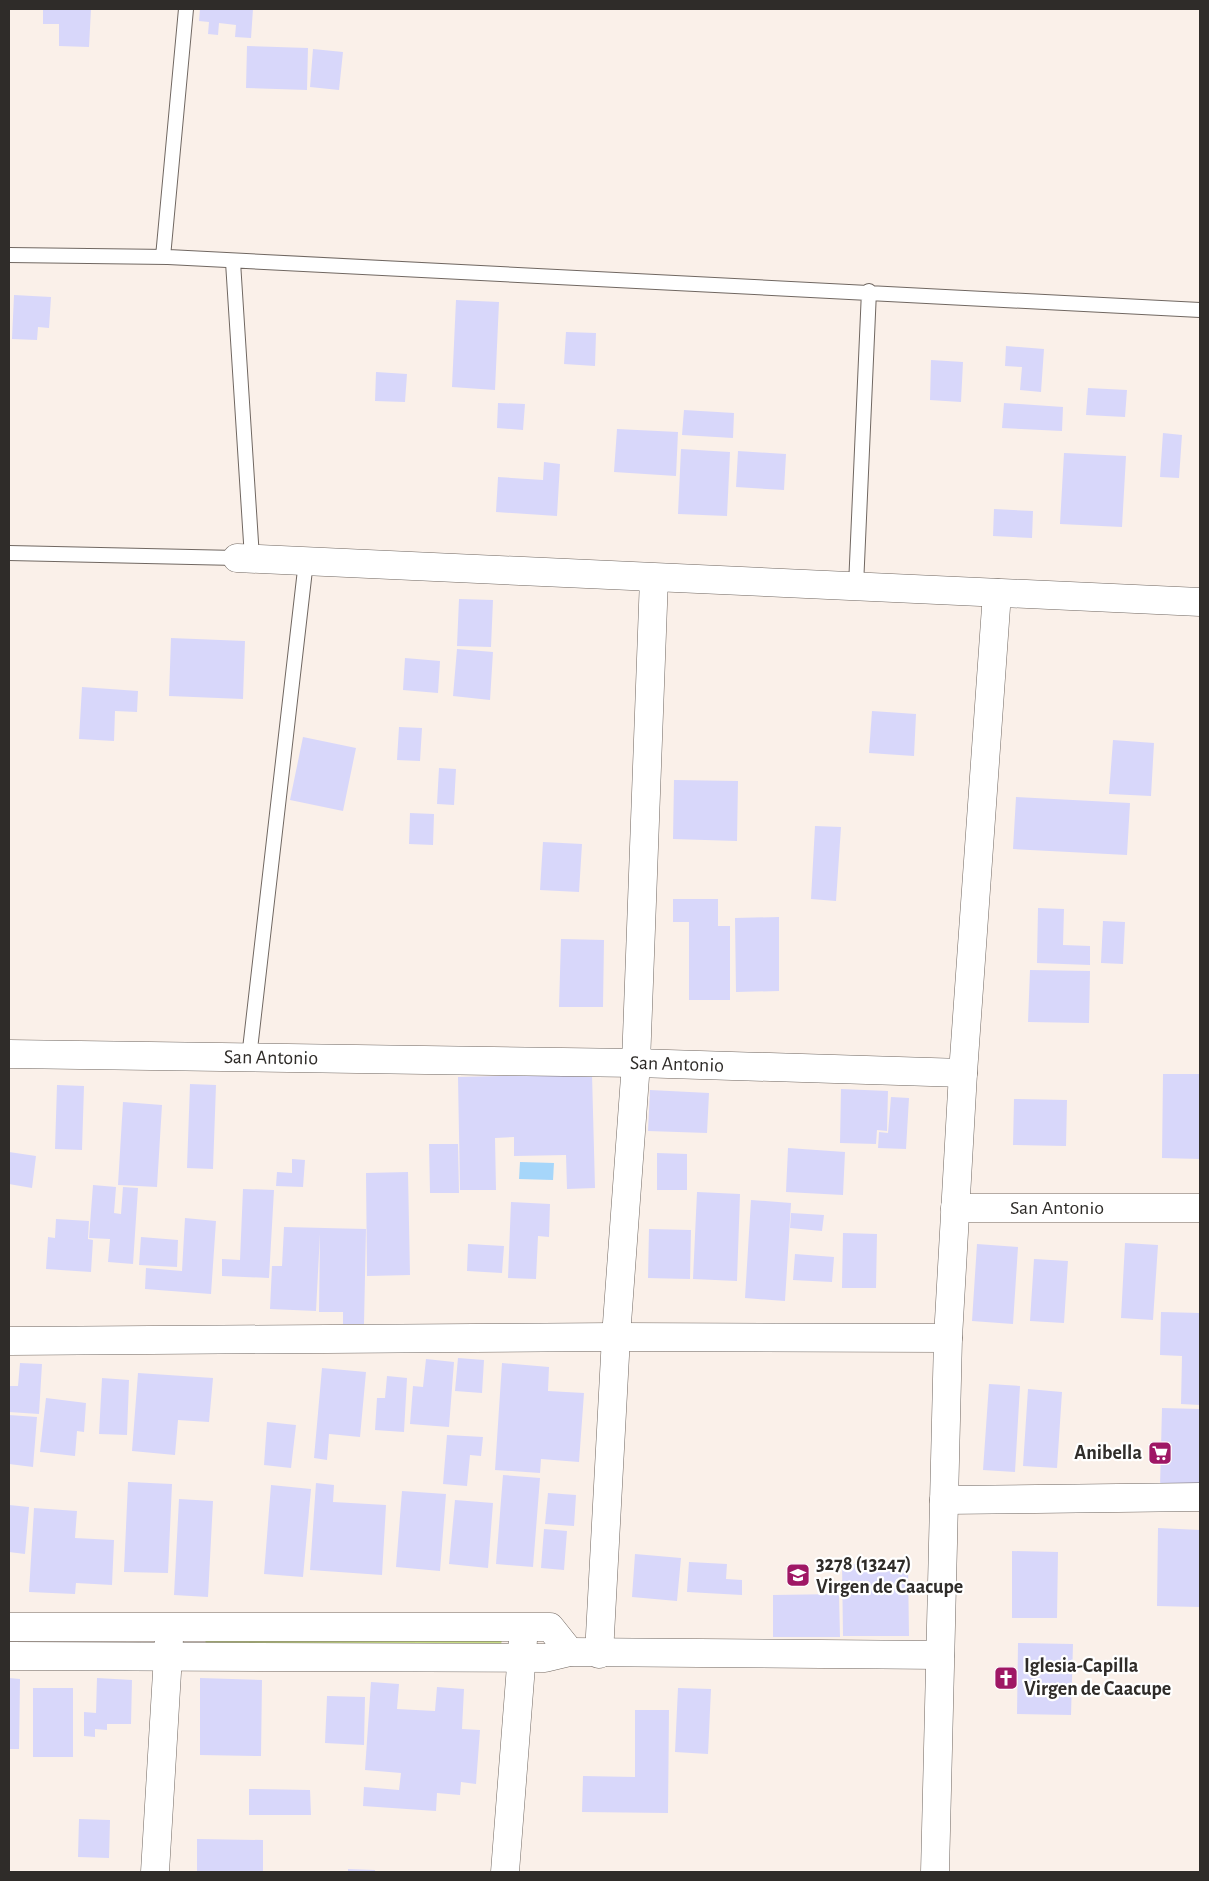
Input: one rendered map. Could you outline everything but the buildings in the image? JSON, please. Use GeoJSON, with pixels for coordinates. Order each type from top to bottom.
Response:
{"type":"FeatureCollection","features":[{"type":"Feature","properties":{"kind":"street"},"geometry":{"type":"LineString","coordinates":[[245,558],[1200,602]]}},
{"type":"Feature","properties":{"kind":"street"},"geometry":{"type":"LineString","coordinates":[[599,1654],[616,1337],[636,1063],[654,578]]}},
{"type":"Feature","properties":{"kind":"street"},"geometry":{"type":"LineString","coordinates":[[935,1872],[948,1338],[963,1073],[998,593]]}},
{"type":"Feature","properties":{"kind":"street","name":"San Antonio"},"geometry":{"type":"LineString","coordinates":[[9,1054],[636,1063],[963,1073]]}},
{"type":"Feature","properties":{"kind":"street","name":"San Antonio"},"geometry":{"type":"LineString","coordinates":[[955,1208],[1200,1208]]}},
{"type":"Feature","properties":{"kind":"street"},"geometry":{"type":"LineString","coordinates":[[9,1341],[616,1337],[948,1338]]}},
{"type":"Feature","properties":{"kind":"street"},"geometry":{"type":"LineString","coordinates":[[944,1500],[1200,1497]]}},
{"type":"Feature","properties":{"kind":"street"},"geometry":{"type":"LineString","coordinates":[[9,1627],[550,1627],[570,1652]]}},
{"type":"Feature","properties":{"kind":"street"},"geometry":{"type":"LineString","coordinates":[[155,1872],[170,1627]]}},
{"type":"Feature","properties":{"kind":"street"},"geometry":{"type":"LineString","coordinates":[[505,1872],[524,1627]]}},
{"type":"Feature","properties":{"kind":"street"},"geometry":{"type":"LineString","coordinates":[[9,1656],[545,1658],[570,1652],[599,1654],[940,1655]]}},
{"type":"Feature","properties":{"kind":"lane"},"geometry":{"type":"LineString","coordinates":[[163,257],[186,9]]}},
{"type":"Feature","properties":{"kind":"lane"},"geometry":{"type":"LineString","coordinates":[[9,256],[163,257],[233,262],[869,291],[1200,310]]}},
{"type":"Feature","properties":{"kind":"lane"},"geometry":{"type":"LineString","coordinates":[[9,553],[245,558],[233,262]]}},
{"type":"Feature","properties":{"kind":"lane"},"geometry":{"type":"LineString","coordinates":[[856,586],[869,291]]}},
{"type":"Feature","properties":{"kind":"lane"},"geometry":{"type":"LineString","coordinates":[[249,1058],[306,561]]}},
{"type":"Feature","properties":{"kind":"green space"},"geometry":{"type":"Polygon","coordinates":[[[205,1639],[502,1639],[501,1645],[206,1644],[205,1639]]]}},
{"type":"Feature","properties":{"kind":"water"},"geometry":{"type":"Polygon","coordinates":[[[520,1162],[554,1163],[553,1180],[519,1179],[520,1162]]]}},
{"type":"Feature","properties":{"kind":"place","name":"Anibella"},"geometry":{"type":"Point","coordinates":[1160,1453]}},
{"type":"Feature","properties":{"kind":"place","name":"3278 (13247) Virgen de Caacupe"},"geometry":{"type":"Point","coordinates":[798,1575]}},
{"type":"Feature","properties":{"kind":"place","name":"Iglesia-Capilla Virgen de Caacupe"},"geometry":{"type":"Point","coordinates":[1006,1678]}}]}
